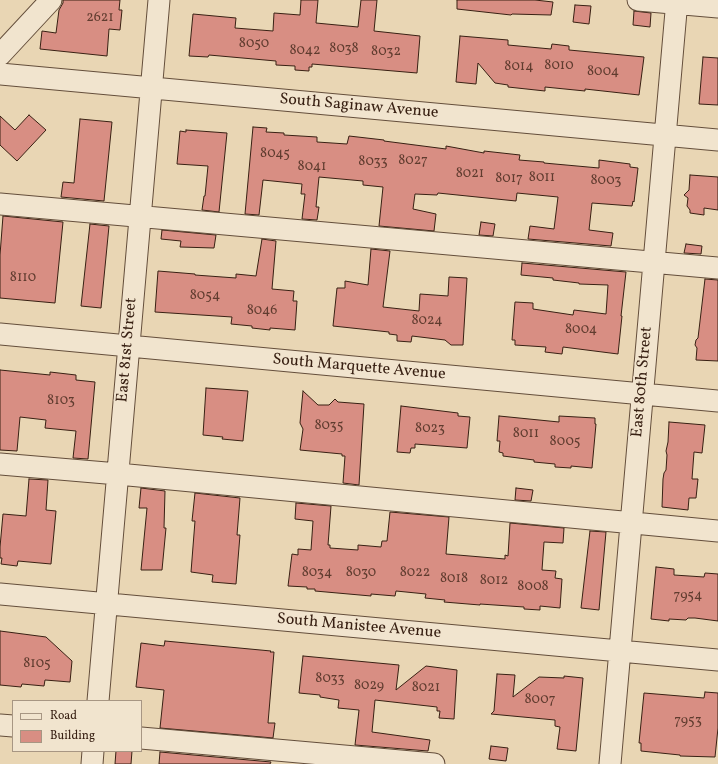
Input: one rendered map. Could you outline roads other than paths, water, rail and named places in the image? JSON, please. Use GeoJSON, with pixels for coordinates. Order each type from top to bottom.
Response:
{"type":"FeatureCollection","features":[{"type":"Feature","properties":{"kind":"street"},"geometry":{"type":"LineString","coordinates":[[0,55],[51,0]]}},
{"type":"Feature","properties":{"kind":"street"},"geometry":{"type":"LineString","coordinates":[[638,0],[676,2],[718,7]]}},
{"type":"Feature","properties":{"kind":"street","name":"East 81st Street"},"geometry":{"type":"LineString","coordinates":[[98,700],[151,88],[160,1]]}},
{"type":"Feature","properties":{"kind":"street","name":"East 80th Street"},"geometry":{"type":"LineString","coordinates":[[610,764],[676,2]]}},
{"type":"Feature","properties":{"kind":"street","name":"South Saginaw Avenue"},"geometry":{"type":"LineString","coordinates":[[0,74],[718,140]]}},
{"type":"Feature","properties":{"kind":"street"},"geometry":{"type":"LineString","coordinates":[[0,204],[718,268]]}},
{"type":"Feature","properties":{"kind":"street","name":"South Marquette Avenue"},"geometry":{"type":"LineString","coordinates":[[0,334],[718,401]]}},
{"type":"Feature","properties":{"kind":"street"},"geometry":{"type":"LineString","coordinates":[[0,464],[718,531]]}},
{"type":"Feature","properties":{"kind":"street","name":"South Manistee Avenue"},"geometry":{"type":"LineString","coordinates":[[0,594],[718,660]]}},
{"type":"Feature","properties":{"kind":"street"},"geometry":{"type":"LineString","coordinates":[[0,725],[12,726]]}},
{"type":"Feature","properties":{"kind":"street"},"geometry":{"type":"LineString","coordinates":[[142,738],[434,764]]}},
{"type":"Feature","properties":{"kind":"street"},"geometry":{"type":"LineString","coordinates":[[92,764],[93,752]]}}]}
